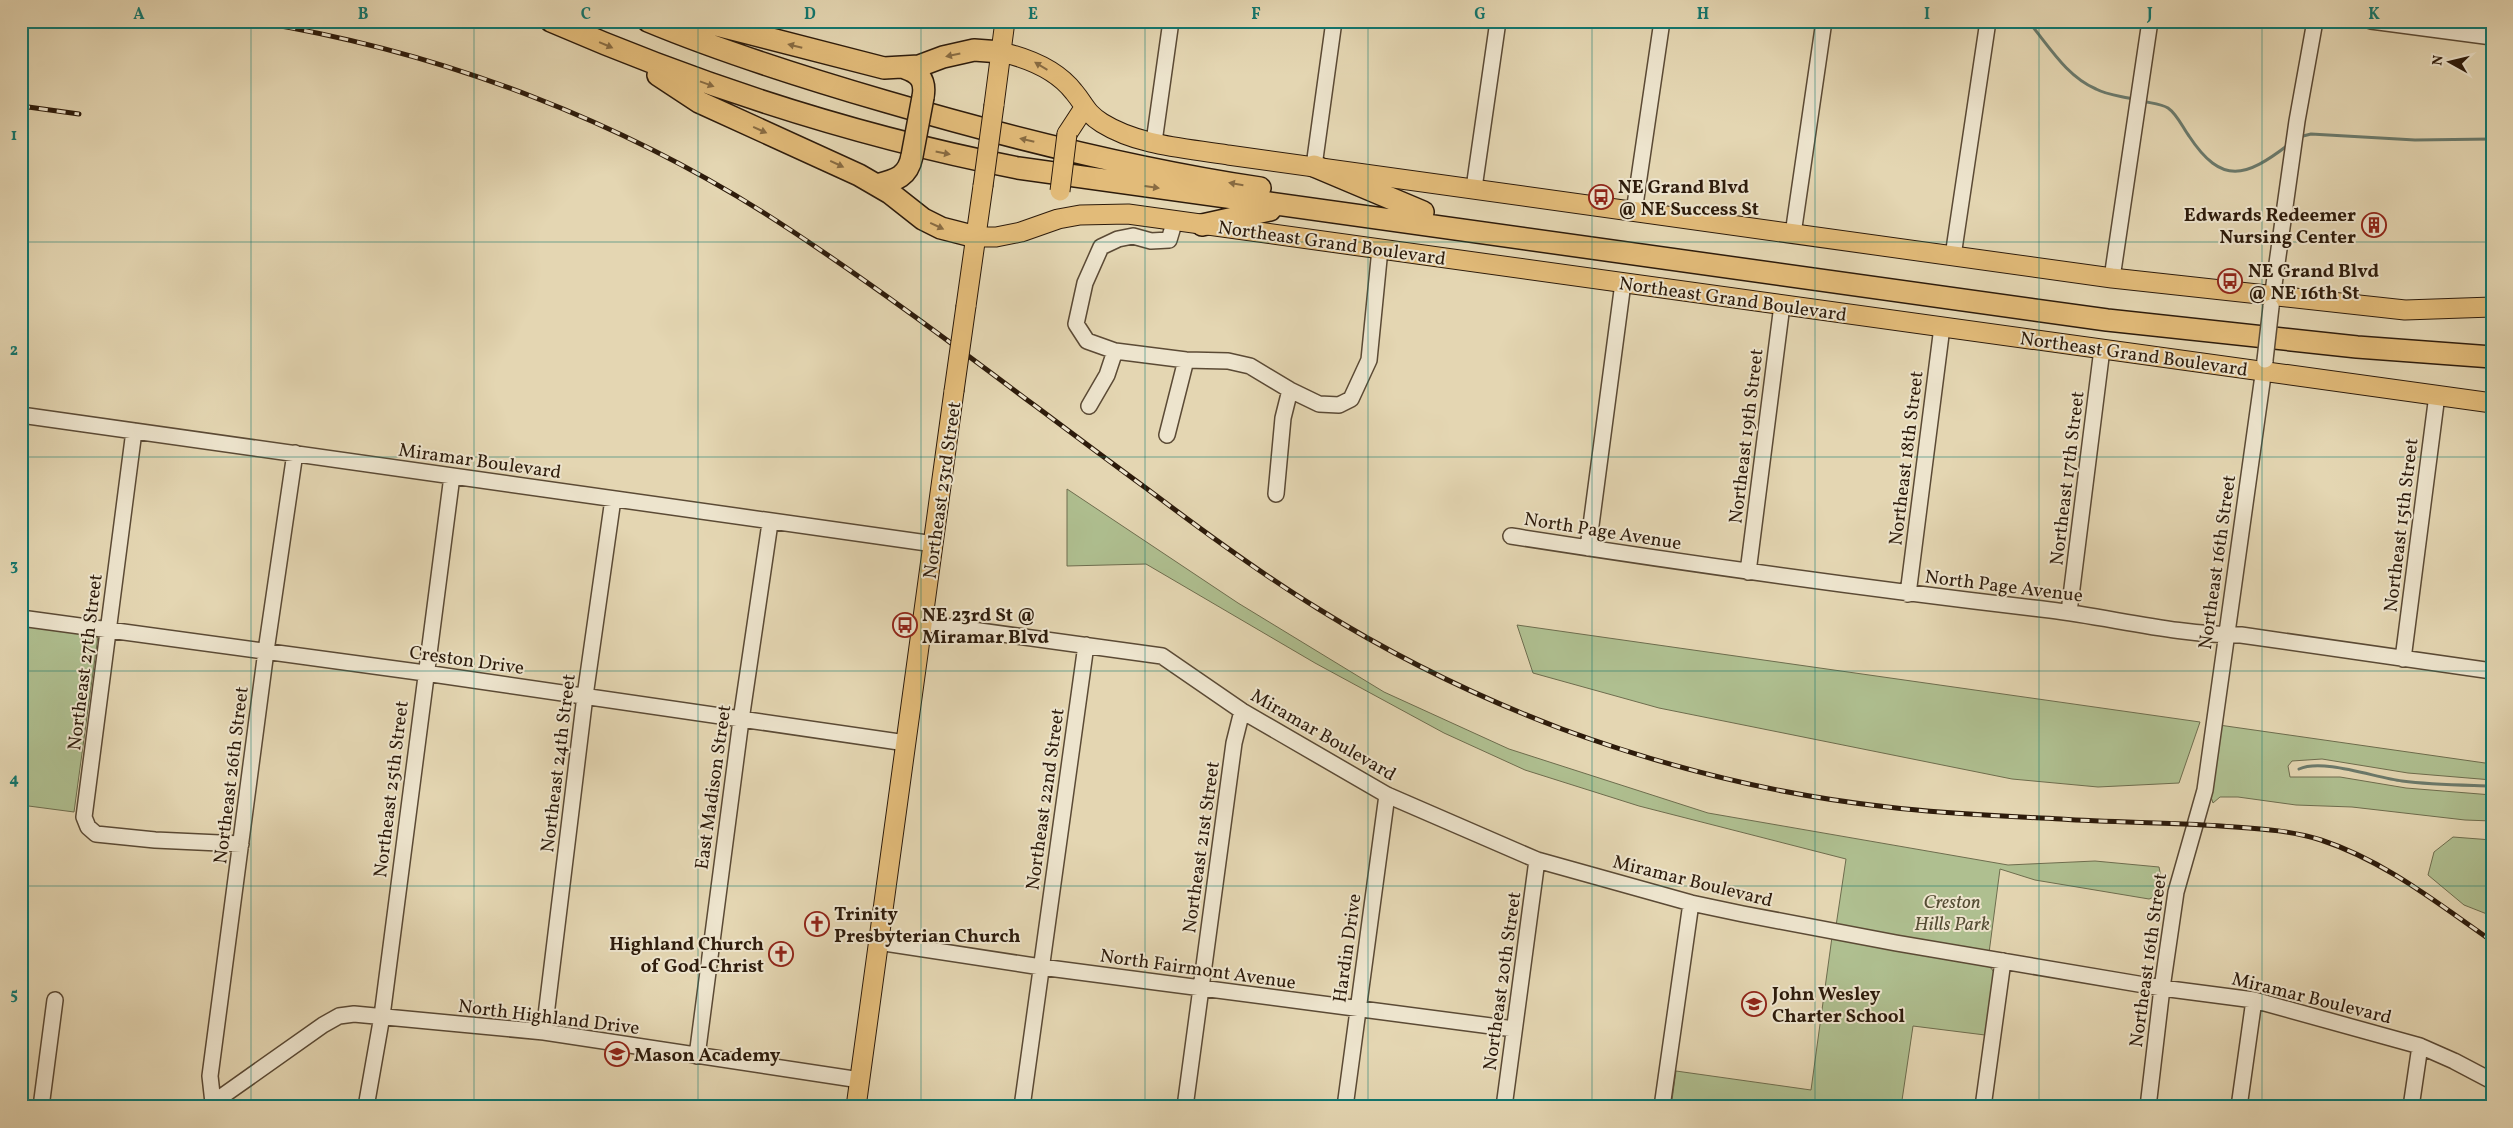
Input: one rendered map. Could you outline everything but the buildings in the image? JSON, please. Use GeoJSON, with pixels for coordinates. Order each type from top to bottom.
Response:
{"type":"FeatureCollection","features":[{"type":"Feature","properties":{"kind":"highway"},"geometry":{"type":"LineString","coordinates":[[551,21],[629,55],[746,98],[931,151],[1018,168],[2107,320],[2348,346],[2492,357]]}},
{"type":"Feature","properties":{"kind":"highway"},"geometry":{"type":"LineString","coordinates":[[648,21],[722,50],[940,118],[1204,179],[1422,212],[2184,315],[2360,334],[2492,343]]}},
{"type":"Feature","properties":{"kind":"highway"},"geometry":{"type":"LineString","coordinates":[[701,21],[884,68],[904,68],[974,50],[1001,52]]}},
{"type":"Feature","properties":{"kind":"highway"},"geometry":{"type":"LineString","coordinates":[[629,55],[700,102],[877,185],[922,219],[940,228],[976,236]]}},
{"type":"Feature","properties":{"kind":"highway"},"geometry":{"type":"LineString","coordinates":[[877,185],[899,179],[910,166],[923,97],[923,81],[913,71],[904,68]]}},
{"type":"Feature","properties":{"kind":"highway"},"geometry":{"type":"LineString","coordinates":[[1314,166],[1422,212]]}},
{"type":"Feature","properties":{"kind":"highway"},"geometry":{"type":"LineString","coordinates":[[1202,225],[1290,207]]}},
{"type":"Feature","properties":{"kind":"main road","name":"Northeast 23rd Street"},"geometry":{"type":"LineString","coordinates":[[856,1107],[1006,21]]}},
{"type":"Feature","properties":{"kind":"main road"},"geometry":{"type":"LineString","coordinates":[[1001,52],[1022,57],[1058,78],[1074,92],[1084,108],[1102,122],[1124,134],[1154,142],[2272,302],[2405,310],[2492,308]]}},
{"type":"Feature","properties":{"kind":"main road"},"geometry":{"type":"LineString","coordinates":[[1058,219],[1067,134],[1084,108]]}},
{"type":"Feature","properties":{"kind":"main road","name":"Northeast Grand Boulevard"},"geometry":{"type":"LineString","coordinates":[[976,236],[996,237],[1021,232],[1058,219],[1101,213],[1128,214],[2102,349],[2265,366],[2492,403]]}},
{"type":"Feature","properties":{"kind":"street"},"geometry":{"type":"LineString","coordinates":[[1154,142],[1171,21]]}},
{"type":"Feature","properties":{"kind":"street"},"geometry":{"type":"LineString","coordinates":[[1314,166],[1334,21]]}},
{"type":"Feature","properties":{"kind":"street"},"geometry":{"type":"LineString","coordinates":[[1474,188],[1498,21]]}},
{"type":"Feature","properties":{"kind":"street"},"geometry":{"type":"LineString","coordinates":[[1634,212],[1662,21]]}},
{"type":"Feature","properties":{"kind":"street"},"geometry":{"type":"LineString","coordinates":[[1793,234],[1824,21]]}},
{"type":"Feature","properties":{"kind":"street"},"geometry":{"type":"LineString","coordinates":[[1953,256],[1988,21]]}},
{"type":"Feature","properties":{"kind":"street"},"geometry":{"type":"LineString","coordinates":[[2112,278],[2150,21]]}},
{"type":"Feature","properties":{"kind":"street","name":"Northeast 16th Street"},"geometry":{"type":"LineString","coordinates":[[2148,1107],[2162,988],[2179,874],[2197,824],[2205,790],[2265,366],[2297,121],[2314,21]]}},
{"type":"Feature","properties":{"kind":"street"},"geometry":{"type":"LineString","coordinates":[[2371,21],[2468,28],[2492,37]]}},
{"type":"Feature","properties":{"kind":"street"},"geometry":{"type":"LineString","coordinates":[[1175,220],[1169,240],[1151,241],[1133,236],[1118,239],[1101,246],[1085,283],[1076,324],[1087,341],[1115,351],[1186,360],[1228,362],[1250,366],[1290,390],[1319,404],[1339,405],[1351,399],[1369,360],[1380,249]]}},
{"type":"Feature","properties":{"kind":"street"},"geometry":{"type":"LineString","coordinates":[[1588,548],[1623,283]]}},
{"type":"Feature","properties":{"kind":"street","name":"Northeast 19th Street"},"geometry":{"type":"LineString","coordinates":[[1748,572],[1782,305]]}},
{"type":"Feature","properties":{"kind":"street","name":"Northeast 18th Street"},"geometry":{"type":"LineString","coordinates":[[1908,594],[1942,327]]}},
{"type":"Feature","properties":{"kind":"street","name":"Northeast 17th Street"},"geometry":{"type":"LineString","coordinates":[[2069,612],[2102,349]]}},
{"type":"Feature","properties":{"kind":"street"},"geometry":{"type":"LineString","coordinates":[[1089,406],[1107,375],[1115,351]]}},
{"type":"Feature","properties":{"kind":"street"},"geometry":{"type":"LineString","coordinates":[[1168,435],[1186,360]]}},
{"type":"Feature","properties":{"kind":"street"},"geometry":{"type":"LineString","coordinates":[[1276,494],[1283,418],[1290,390]]}},
{"type":"Feature","properties":{"kind":"street","name":"Northeast 15th Street"},"geometry":{"type":"LineString","coordinates":[[2403,659],[2437,395]]}},
{"type":"Feature","properties":{"kind":"street","name":"Miramar Boulevard"},"geometry":{"type":"LineString","coordinates":[[21,415],[770,523],[934,544]]}},
{"type":"Feature","properties":{"kind":"street","name":"Northeast 27th Street"},"geometry":{"type":"LineString","coordinates":[[134,431],[84,817],[88,827],[96,834],[155,840],[241,844]]}},
{"type":"Feature","properties":{"kind":"street","name":"Northeast 26th Street"},"geometry":{"type":"LineString","coordinates":[[210,1105],[210,1076],[266,652],[295,453]]}},
{"type":"Feature","properties":{"kind":"street","name":"Northeast 25th Street"},"geometry":{"type":"LineString","coordinates":[[366,1107],[382,1016],[425,672],[452,476]]}},
{"type":"Feature","properties":{"kind":"street","name":"Northeast 24th Street"},"geometry":{"type":"LineString","coordinates":[[544,1032],[584,696],[613,499]]}},
{"type":"Feature","properties":{"kind":"street","name":"East Madison Street"},"geometry":{"type":"LineString","coordinates":[[697,1056],[741,720],[770,523]]}},
{"type":"Feature","properties":{"kind":"street","name":"North Page Avenue"},"geometry":{"type":"LineString","coordinates":[[1511,536],[1748,572],[1908,594],[2069,612],[2208,635],[2241,635],[2492,671]]}},
{"type":"Feature","properties":{"kind":"street","name":"Creston Drive"},"geometry":{"type":"LineString","coordinates":[[21,618],[425,672],[906,744]]}},
{"type":"Feature","properties":{"kind":"street","name":"Miramar Boulevard"},"geometry":{"type":"LineString","coordinates":[[922,623],[1162,656],[1242,711],[1387,795],[1538,860],[1691,903],[1896,943],[2162,988],[2254,1000],[2420,1046],[2492,1081]]}},
{"type":"Feature","properties":{"kind":"street","name":"Northeast 22nd Street"},"geometry":{"type":"LineString","coordinates":[[1022,1107],[1086,645]]}},
{"type":"Feature","properties":{"kind":"street","name":"Northeast 21st Street"},"geometry":{"type":"LineString","coordinates":[[1185,1107],[1234,743],[1242,711]]}},
{"type":"Feature","properties":{"kind":"street","name":"Hardin Drive"},"geometry":{"type":"LineString","coordinates":[[1345,1107],[1387,795]]}},
{"type":"Feature","properties":{"kind":"street","name":"Northeast 20th Street"},"geometry":{"type":"LineString","coordinates":[[1504,1107],[1538,860]]}},
{"type":"Feature","properties":{"kind":"street"},"geometry":{"type":"LineString","coordinates":[[1662,1107],[1691,903]]}},
{"type":"Feature","properties":{"kind":"street","name":"North Fairmont Avenue"},"geometry":{"type":"LineString","coordinates":[[878,942],[1041,967],[1514,1029]]}},
{"type":"Feature","properties":{"kind":"street"},"geometry":{"type":"LineString","coordinates":[[1983,1107],[2003,961]]}},
{"type":"Feature","properties":{"kind":"street"},"geometry":{"type":"LineString","coordinates":[[41,1107],[55,1000]]}},
{"type":"Feature","properties":{"kind":"street"},"geometry":{"type":"LineString","coordinates":[[2239,1107],[2254,1000]]}},
{"type":"Feature","properties":{"kind":"street","name":"North Highland Drive"},"geometry":{"type":"LineString","coordinates":[[210,1105],[323,1025],[339,1016],[382,1016],[544,1032],[860,1080]]}},
{"type":"Feature","properties":{"kind":"street"},"geometry":{"type":"LineString","coordinates":[[2411,1107],[2420,1046]]}},
{"type":"Feature","properties":{"kind":"green space"},"geometry":{"type":"Polygon","coordinates":[[[1067,489],[1238,603],[1384,692],[1509,749],[1708,813],[2008,865],[2095,861],[2159,867],[2162,882],[2160,895],[2149,899],[2035,880],[2000,869],[1989,953],[1836,926],[1846,859],[1639,806],[1525,770],[1444,733],[1315,663],[1146,564],[1067,566],[1067,489]]]}},
{"type":"Feature","properties":{"kind":"green space"},"geometry":{"type":"Polygon","coordinates":[[[1517,625],[2200,722],[2179,783],[2098,787],[2012,779],[1659,708],[1533,673],[1517,625]]]}},
{"type":"Feature","properties":{"kind":"green space"},"geometry":{"type":"Polygon","coordinates":[[[21,626],[98,636],[74,812],[21,805],[21,626]]]}},
{"type":"Feature","properties":{"kind":"green space"},"geometry":{"type":"Polygon","coordinates":[[[2219,725],[2492,764],[2492,780],[2408,773],[2322,759],[2292,761],[2288,766],[2290,777],[2340,777],[2406,788],[2492,795],[2492,821],[2465,820],[2352,807],[2296,805],[2238,797],[2220,797],[2213,803],[2210,794],[2219,725]]]}},
{"type":"Feature","properties":{"kind":"green space"},"geometry":{"type":"Polygon","coordinates":[[[2453,837],[2492,840],[2492,916],[2464,905],[2428,875],[2434,852],[2453,837]]]}},
{"type":"Feature","properties":{"kind":"green space","name":"Creston Hills Park"},"geometry":{"type":"Polygon","coordinates":[[[1832,937],[1990,967],[1994,972],[1985,1035],[1913,1026],[1901,1107],[1671,1107],[1676,1071],[1811,1090],[1832,937]]]}},
{"type":"Feature","properties":{"kind":"waterway"},"geometry":{"type":"LineString","coordinates":[[2023,21],[2028,21],[2067,68],[2085,83],[2105,93],[2133,99]]}},
{"type":"Feature","properties":{"kind":"waterway"},"geometry":{"type":"LineString","coordinates":[[2142,101],[2168,108],[2177,117],[2201,152],[2212,163],[2224,169],[2235,171],[2247,169],[2273,156],[2288,145]]}},
{"type":"Feature","properties":{"kind":"waterway"},"geometry":{"type":"LineString","coordinates":[[2299,137],[2311,134],[2415,140],[2492,139]]}},
{"type":"Feature","properties":{"kind":"waterway"},"geometry":{"type":"LineString","coordinates":[[2299,769],[2309,766],[2335,767],[2402,781],[2492,786]]}},
{"type":"Feature","properties":{"kind":"railway"},"geometry":{"type":"LineString","coordinates":[[251,21],[323,34],[394,51],[464,72],[533,97],[600,125],[666,157],[730,192],[838,262],[1214,538],[1296,595],[1346,626],[1406,659],[1530,717],[1641,756],[1722,778],[1846,802],[1953,813],[2214,825],[2300,834],[2344,849],[2389,871],[2492,941]]}},
{"type":"Feature","properties":{"kind":"railway"},"geometry":{"type":"LineString","coordinates":[[21,106],[79,114]]}},
{"type":"Feature","properties":{"kind":"place","name":"NE Grand Blvd @ NE Success St"},"geometry":{"type":"Point","coordinates":[1601,197]}},
{"type":"Feature","properties":{"kind":"place","name":"Edwards Redeemer Nursing Center"},"geometry":{"type":"Point","coordinates":[2374,225]}},
{"type":"Feature","properties":{"kind":"place","name":"NE Grand Blvd @ NE 16th St"},"geometry":{"type":"Point","coordinates":[2230,281]}},
{"type":"Feature","properties":{"kind":"place","name":"NE 23rd St @ Miramar Blvd"},"geometry":{"type":"Point","coordinates":[905,625]}},
{"type":"Feature","properties":{"kind":"place","name":"Trinity Presbyterian Church"},"geometry":{"type":"Point","coordinates":[817,924]}},
{"type":"Feature","properties":{"kind":"place","name":"Highland Church of God-Christ"},"geometry":{"type":"Point","coordinates":[781,954]}},
{"type":"Feature","properties":{"kind":"place","name":"John Wesley Charter School"},"geometry":{"type":"Point","coordinates":[1754,1004]}},
{"type":"Feature","properties":{"kind":"place","name":"Mason Academy"},"geometry":{"type":"Point","coordinates":[617,1054]}}]}
